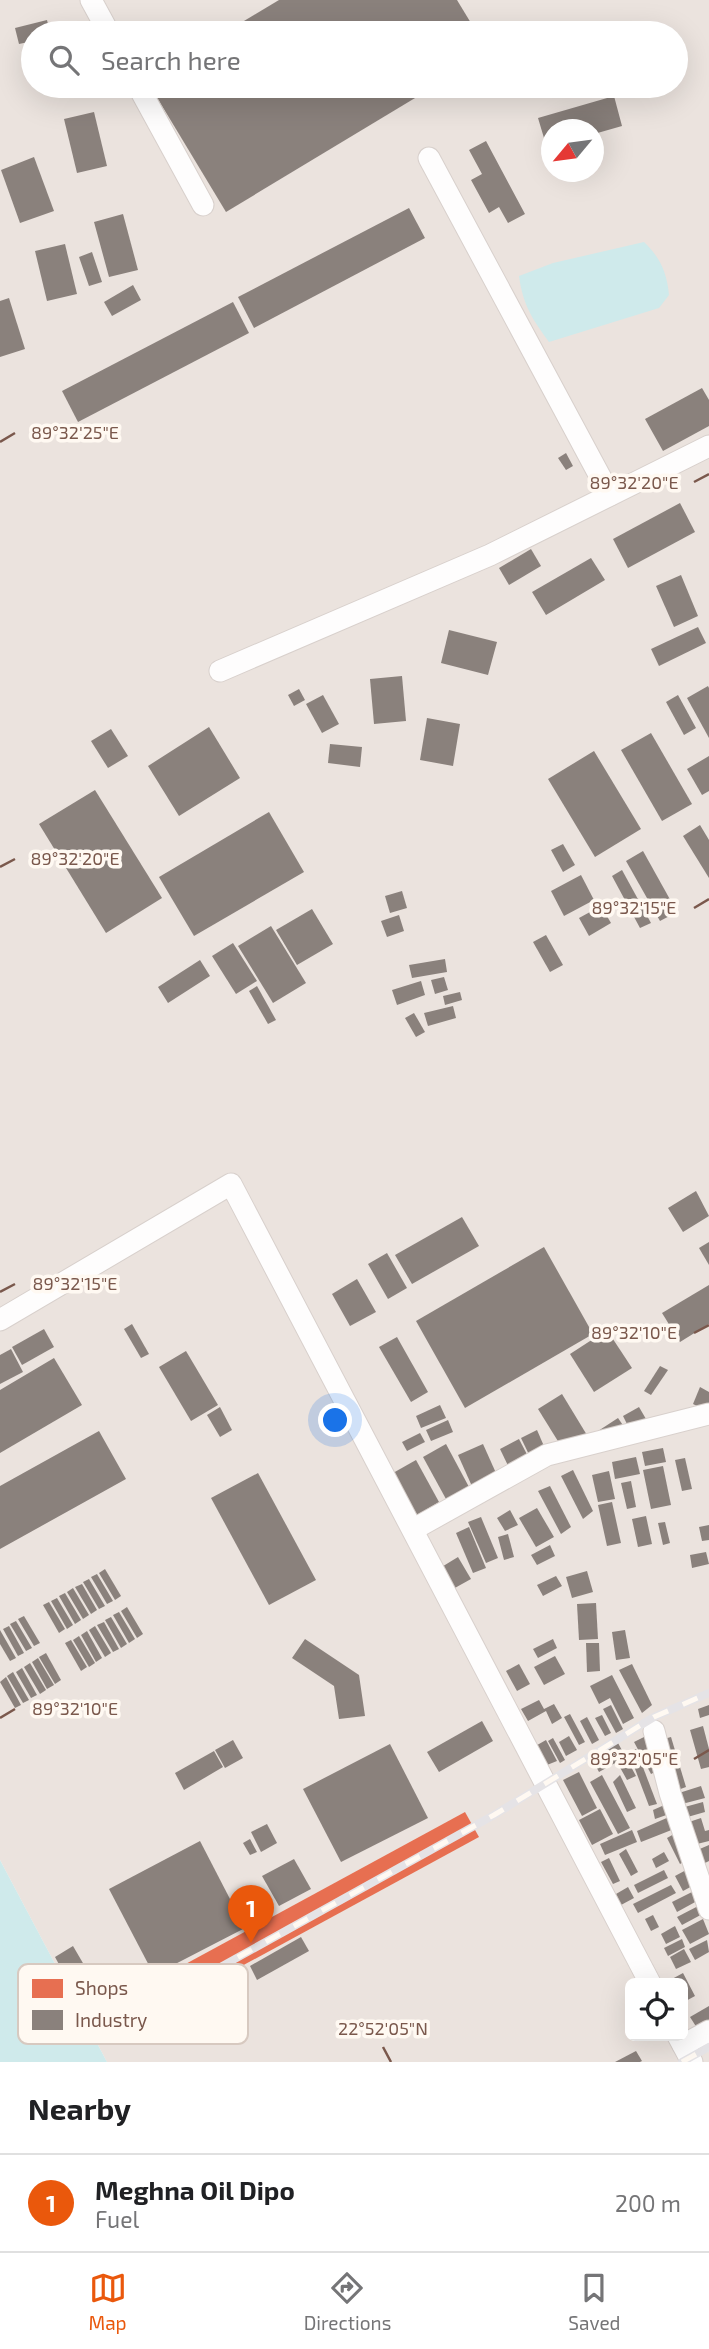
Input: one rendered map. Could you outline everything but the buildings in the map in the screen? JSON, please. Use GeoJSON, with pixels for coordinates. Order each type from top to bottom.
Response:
{"type":"FeatureCollection","features":[{"type":"Feature","properties":{"kind":"street"},"geometry":{"type":"LineString","coordinates":[[99,3],[105,21]]}},
{"type":"Feature","properties":{"kind":"street"},"geometry":{"type":"LineString","coordinates":[[145,98],[203,205]]}},
{"type":"Feature","properties":{"kind":"street"},"geometry":{"type":"LineString","coordinates":[[429,158],[610,495]]}},
{"type":"Feature","properties":{"kind":"street"},"geometry":{"type":"LineString","coordinates":[[220,671],[490,555],[709,446]]}},
{"type":"Feature","properties":{"kind":"street"},"geometry":{"type":"LineString","coordinates":[[0,1320],[231,1184],[647,1978]]}},
{"type":"Feature","properties":{"kind":"street"},"geometry":{"type":"LineString","coordinates":[[414,1529],[547,1455],[709,1414]]}},
{"type":"Feature","properties":{"kind":"street"},"geometry":{"type":"LineString","coordinates":[[654,1731],[670,1793],[709,1909]]}},
{"type":"Feature","properties":{"kind":"street"},"geometry":{"type":"LineString","coordinates":[[684,2048],[709,2031]]}},
{"type":"Feature","properties":{"kind":"shaded area"},"geometry":{"type":"Polygon","coordinates":[[[0,0],[709,0],[709,2062],[107,2062],[97,2044],[248,2044],[248,1964],[55,1964],[0,1860],[0,0]]]}},
{"type":"Feature","properties":{"kind":"water"},"geometry":{"type":"Polygon","coordinates":[[[644,242],[662,266],[666,280],[669,295],[659,308],[549,342],[529,311],[519,276],[553,263],[644,242]]]}},
{"type":"Feature","properties":{"kind":"water"},"geometry":{"type":"Polygon","coordinates":[[[0,1860],[55,1964],[18,1964],[18,2044],[97,2044],[107,2062],[0,2062],[0,1860]]]}},
{"type":"Feature","properties":{"kind":"railway"},"geometry":{"type":"LineString","coordinates":[[226,1964],[494,1815],[654,1717],[709,1693]]}},
{"type":"Feature","properties":{"kind":"railway"},"geometry":{"type":"LineString","coordinates":[[682,2062],[709,2047]]}},
{"type":"Feature","properties":{"kind":"place","name":"Meghna Oil Dipo"},"geometry":{"type":"Point","coordinates":[251,1943]}}]}
